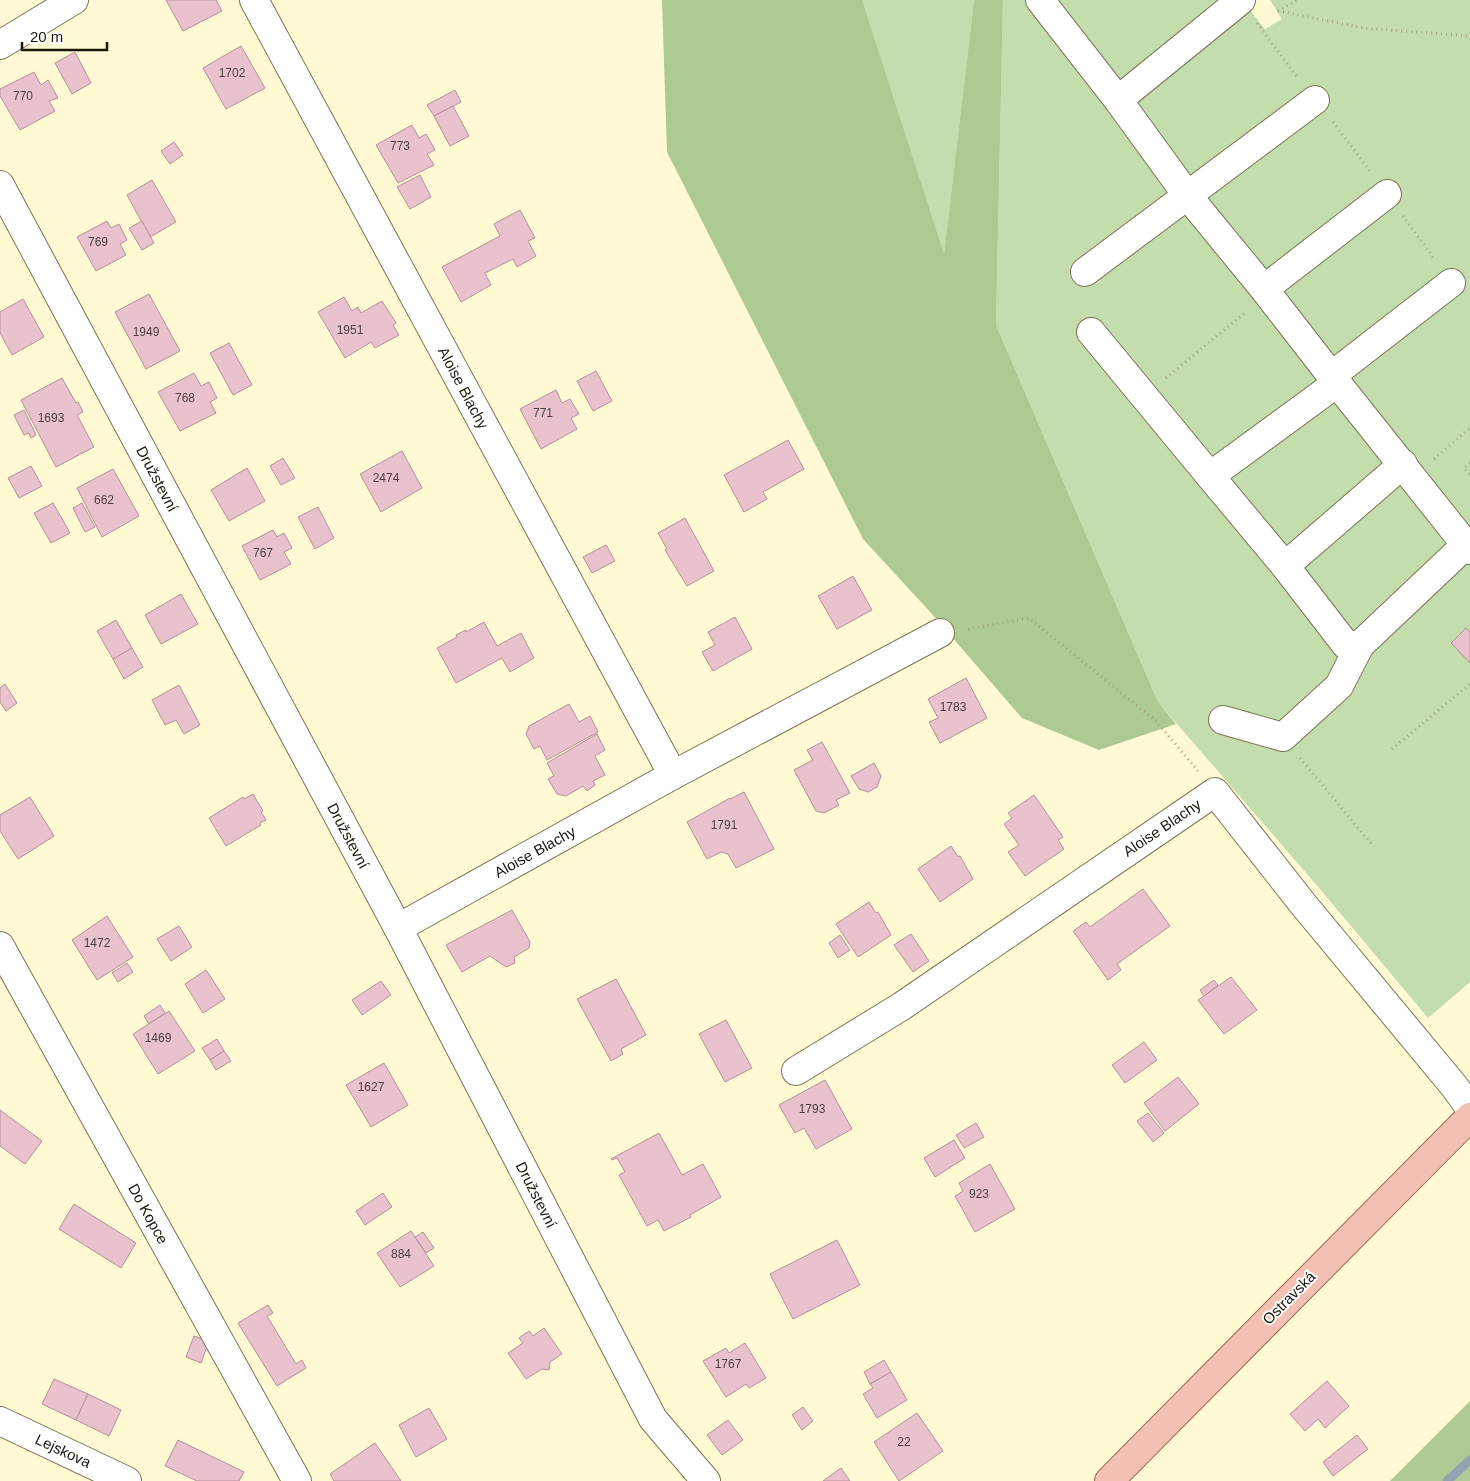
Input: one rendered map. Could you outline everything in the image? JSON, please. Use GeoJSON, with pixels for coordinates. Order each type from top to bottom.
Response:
{"type":"FeatureCollection","features":[{"type":"Feature","properties":{"kind":"main road","name":"Ostravská"},"geometry":{"type":"LineString","coordinates":[[1109,1481],[1470,1117]]}},
{"type":"Feature","properties":{"kind":"street"},"geometry":{"type":"LineString","coordinates":[[0,45],[74,0]]}},
{"type":"Feature","properties":{"kind":"street","name":"Aloise Blachy"},"geometry":{"type":"LineString","coordinates":[[254,0],[673,775]]}},
{"type":"Feature","properties":{"kind":"street"},"geometry":{"type":"LineString","coordinates":[[1040,0],[1118,100],[1188,195],[1257,299],[1334,380],[1469,545],[1360,645],[1338,686],[1283,738],[1223,720]]}},
{"type":"Feature","properties":{"kind":"street"},"geometry":{"type":"LineString","coordinates":[[1118,100],[1241,0]]}},
{"type":"Feature","properties":{"kind":"street"},"geometry":{"type":"LineString","coordinates":[[1085,272],[1315,100]]}},
{"type":"Feature","properties":{"kind":"street","name":"Družstevní"},"geometry":{"type":"LineString","coordinates":[[0,185],[398,928],[653,1419],[706,1481]]}},
{"type":"Feature","properties":{"kind":"street"},"geometry":{"type":"LineString","coordinates":[[1257,299],[1387,194]]}},
{"type":"Feature","properties":{"kind":"street"},"geometry":{"type":"LineString","coordinates":[[1210,476],[1334,380],[1451,282]]}},
{"type":"Feature","properties":{"kind":"street"},"geometry":{"type":"LineString","coordinates":[[1091,332],[1285,566],[1346,646],[1360,645]]}},
{"type":"Feature","properties":{"kind":"street"},"geometry":{"type":"LineString","coordinates":[[1285,566],[1408,471]]}},
{"type":"Feature","properties":{"kind":"street","name":"Aloise Blachy"},"geometry":{"type":"LineString","coordinates":[[398,928],[673,775],[940,634]]}},
{"type":"Feature","properties":{"kind":"street","name":"Aloise Blachy"},"geometry":{"type":"LineString","coordinates":[[796,1071],[902,1006],[1215,792],[1303,904],[1454,1086],[1470,1108]]}},
{"type":"Feature","properties":{"kind":"street","name":"Do Kopce"},"geometry":{"type":"LineString","coordinates":[[0,946],[297,1481]]}},
{"type":"Feature","properties":{"kind":"street","name":"Lejskova"},"geometry":{"type":"LineString","coordinates":[[0,1421],[127,1481]]}},
{"type":"Feature","properties":{"kind":"path"},"geometry":{"type":"LineString","coordinates":[[1241,0],[1451,282]]}},
{"type":"Feature","properties":{"kind":"path"},"geometry":{"type":"LineString","coordinates":[[1297,0],[1278,11],[1364,28],[1470,36]]}},
{"type":"Feature","properties":{"kind":"path"},"geometry":{"type":"LineString","coordinates":[[1144,396],[1257,299]]}},
{"type":"Feature","properties":{"kind":"path"},"geometry":{"type":"LineString","coordinates":[[1408,471],[1470,428]]}},
{"type":"Feature","properties":{"kind":"path"},"geometry":{"type":"LineString","coordinates":[[1470,463],[1464,468],[1470,475]]}},
{"type":"Feature","properties":{"kind":"path"},"geometry":{"type":"LineString","coordinates":[[940,634],[1029,618],[1156,721],[1215,792]]}},
{"type":"Feature","properties":{"kind":"path"},"geometry":{"type":"LineString","coordinates":[[1392,749],[1470,684]]}},
{"type":"Feature","properties":{"kind":"path"},"geometry":{"type":"LineString","coordinates":[[1283,738],[1373,846]]}},
{"type":"Feature","properties":{"kind":"green space"},"geometry":{"type":"Polygon","coordinates":[[[662,0],[862,0],[944,254],[974,0],[1003,0],[996,325],[1158,702],[1176,724],[1099,750],[1022,718],[932,614],[863,539],[667,152],[662,0]]]}},
{"type":"Feature","properties":{"kind":"green space"},"geometry":{"type":"Polygon","coordinates":[[[974,0],[944,255],[862,1],[974,0]]]}},
{"type":"Feature","properties":{"kind":"green space"},"geometry":{"type":"Polygon","coordinates":[[[1003,0],[1242,0],[1265,29],[1282,19],[1270,0],[1470,0],[1470,982],[1428,1018],[1320,889],[1158,702],[996,325],[1003,0]]]}},
{"type":"Feature","properties":{"kind":"green space"},"geometry":{"type":"Polygon","coordinates":[[[1470,1401],[1470,1481],[1390,1481],[1470,1401]]]}},
{"type":"Feature","properties":{"kind":"building"},"geometry":{"type":"Polygon","coordinates":[[[166,0],[216,0],[222,11],[183,31],[166,0]]]}},
{"type":"Feature","properties":{"kind":"building"},"geometry":{"type":"Polygon","coordinates":[[[241,46],[265,88],[226,109],[203,68],[241,46]]]}},
{"type":"Feature","properties":{"kind":"building"},"geometry":{"type":"Polygon","coordinates":[[[75,52],[91,83],[72,94],[55,63],[75,52]]]}},
{"type":"Feature","properties":{"kind":"building"},"geometry":{"type":"Polygon","coordinates":[[[34,72],[41,85],[48,80],[58,98],[49,101],[55,111],[20,130],[0,96],[0,89],[34,72]]]}},
{"type":"Feature","properties":{"kind":"building"},"geometry":{"type":"Polygon","coordinates":[[[455,90],[461,102],[434,116],[427,105],[455,90]]]}},
{"type":"Feature","properties":{"kind":"building"},"geometry":{"type":"Polygon","coordinates":[[[453,106],[469,136],[450,146],[434,116],[453,106]]]}},
{"type":"Feature","properties":{"kind":"building"},"geometry":{"type":"Polygon","coordinates":[[[412,125],[419,138],[426,134],[435,150],[427,154],[434,165],[398,183],[376,145],[412,125]]]}},
{"type":"Feature","properties":{"kind":"building"},"geometry":{"type":"Polygon","coordinates":[[[174,142],[183,155],[170,164],[161,151],[174,142]]]}},
{"type":"Feature","properties":{"kind":"building"},"geometry":{"type":"Polygon","coordinates":[[[420,175],[431,197],[410,209],[397,187],[420,175]]]}},
{"type":"Feature","properties":{"kind":"building"},"geometry":{"type":"Polygon","coordinates":[[[152,180],[176,222],[150,237],[127,195],[152,180]]]}},
{"type":"Feature","properties":{"kind":"building"},"geometry":{"type":"Polygon","coordinates":[[[520,210],[535,238],[528,241],[536,256],[517,267],[513,259],[485,273],[491,285],[461,302],[442,267],[500,236],[494,224],[520,210]]]}},
{"type":"Feature","properties":{"kind":"building"},"geometry":{"type":"Polygon","coordinates":[[[107,221],[111,228],[119,224],[127,240],[120,244],[126,255],[96,271],[77,237],[107,221]]]}},
{"type":"Feature","properties":{"kind":"building"},"geometry":{"type":"Polygon","coordinates":[[[142,221],[154,243],[142,250],[129,228],[142,221]]]}},
{"type":"Feature","properties":{"kind":"building"},"geometry":{"type":"Polygon","coordinates":[[[149,294],[180,351],[146,369],[115,312],[149,294]]]}},
{"type":"Feature","properties":{"kind":"building"},"geometry":{"type":"Polygon","coordinates":[[[344,297],[352,311],[358,307],[361,313],[382,301],[396,323],[393,325],[399,335],[375,348],[371,342],[345,358],[318,312],[344,297]]]}},
{"type":"Feature","properties":{"kind":"building"},"geometry":{"type":"Polygon","coordinates":[[[23,299],[44,337],[12,355],[0,333],[0,312],[23,299]]]}},
{"type":"Feature","properties":{"kind":"building"},"geometry":{"type":"Polygon","coordinates":[[[229,343],[252,385],[233,395],[210,353],[229,343]]]}},
{"type":"Feature","properties":{"kind":"building"},"geometry":{"type":"Polygon","coordinates":[[[596,371],[612,401],[593,411],[577,381],[596,371]]]}},
{"type":"Feature","properties":{"kind":"building"},"geometry":{"type":"Polygon","coordinates":[[[194,373],[201,386],[209,382],[217,398],[210,402],[216,413],[180,431],[158,392],[194,373]]]}},
{"type":"Feature","properties":{"kind":"building"},"geometry":{"type":"Polygon","coordinates":[[[62,378],[83,412],[77,415],[94,447],[56,467],[21,400],[62,378]]]}},
{"type":"Feature","properties":{"kind":"building"},"geometry":{"type":"Polygon","coordinates":[[[556,390],[562,403],[570,399],[579,414],[571,418],[577,429],[541,449],[520,409],[556,390]]]}},
{"type":"Feature","properties":{"kind":"building"},"geometry":{"type":"Polygon","coordinates":[[[24,410],[36,435],[31,438],[29,433],[24,435],[14,415],[24,410]]]}},
{"type":"Feature","properties":{"kind":"building"},"geometry":{"type":"Polygon","coordinates":[[[788,440],[804,469],[763,492],[767,499],[744,512],[724,475],[788,440]]]}},
{"type":"Feature","properties":{"kind":"building"},"geometry":{"type":"Polygon","coordinates":[[[402,451],[422,488],[381,512],[360,474],[402,451]]]}},
{"type":"Feature","properties":{"kind":"building"},"geometry":{"type":"Polygon","coordinates":[[[283,458],[295,478],[281,485],[270,466],[283,458]]]}},
{"type":"Feature","properties":{"kind":"building"},"geometry":{"type":"Polygon","coordinates":[[[31,466],[42,486],[19,498],[8,478],[31,466]]]}},
{"type":"Feature","properties":{"kind":"building"},"geometry":{"type":"Polygon","coordinates":[[[247,468],[265,501],[229,521],[211,490],[247,468]]]}},
{"type":"Feature","properties":{"kind":"building"},"geometry":{"type":"Polygon","coordinates":[[[113,469],[139,516],[102,537],[77,488],[113,469]]]}},
{"type":"Feature","properties":{"kind":"building"},"geometry":{"type":"Polygon","coordinates":[[[53,503],[70,533],[51,543],[34,513],[53,503]]]}},
{"type":"Feature","properties":{"kind":"building"},"geometry":{"type":"Polygon","coordinates":[[[82,503],[95,527],[85,532],[73,508],[82,503]]]}},
{"type":"Feature","properties":{"kind":"building"},"geometry":{"type":"Polygon","coordinates":[[[318,507],[334,538],[315,549],[298,517],[318,507]]]}},
{"type":"Feature","properties":{"kind":"building"},"geometry":{"type":"Polygon","coordinates":[[[685,518],[714,571],[687,586],[665,550],[667,549],[658,533],[685,518]]]}},
{"type":"Feature","properties":{"kind":"building"},"geometry":{"type":"Polygon","coordinates":[[[273,530],[277,537],[284,533],[292,548],[284,552],[291,564],[260,580],[242,546],[273,530]]]}},
{"type":"Feature","properties":{"kind":"building"},"geometry":{"type":"Polygon","coordinates":[[[606,545],[615,561],[592,573],[583,557],[606,545]]]}},
{"type":"Feature","properties":{"kind":"building"},"geometry":{"type":"Polygon","coordinates":[[[853,576],[872,610],[837,629],[818,596],[853,576]]]}},
{"type":"Feature","properties":{"kind":"building"},"geometry":{"type":"Polygon","coordinates":[[[181,594],[198,624],[161,644],[145,615],[181,594]]]}},
{"type":"Feature","properties":{"kind":"building"},"geometry":{"type":"Polygon","coordinates":[[[735,617],[752,649],[713,671],[702,652],[715,645],[708,632],[735,617]]]}},
{"type":"Feature","properties":{"kind":"building"},"geometry":{"type":"Polygon","coordinates":[[[116,620],[132,648],[113,659],[97,631],[116,620]]]}},
{"type":"Feature","properties":{"kind":"building"},"geometry":{"type":"Polygon","coordinates":[[[484,622],[497,646],[521,633],[534,658],[510,672],[502,658],[456,683],[437,648],[457,637],[456,635],[484,622]]]}},
{"type":"Feature","properties":{"kind":"building"},"geometry":{"type":"Polygon","coordinates":[[[1466,628],[1470,632],[1470,663],[1451,643],[1466,628]]]}},
{"type":"Feature","properties":{"kind":"building"},"geometry":{"type":"Polygon","coordinates":[[[132,648],[143,667],[124,679],[113,659],[132,648]]]}},
{"type":"Feature","properties":{"kind":"building"},"geometry":{"type":"Polygon","coordinates":[[[966,678],[987,718],[940,743],[929,722],[938,718],[928,699],[966,678]]]}},
{"type":"Feature","properties":{"kind":"building"},"geometry":{"type":"Polygon","coordinates":[[[5,684],[17,703],[6,711],[0,702],[0,688],[5,684]]]}},
{"type":"Feature","properties":{"kind":"building"},"geometry":{"type":"Polygon","coordinates":[[[179,685],[200,725],[184,734],[176,720],[165,725],[152,700],[179,685]]]}},
{"type":"Feature","properties":{"kind":"building"},"geometry":{"type":"Polygon","coordinates":[[[569,704],[579,722],[590,716],[598,732],[547,760],[540,746],[534,749],[526,734],[529,726],[569,704]]]}},
{"type":"Feature","properties":{"kind":"building"},"geometry":{"type":"Polygon","coordinates":[[[597,734],[605,750],[595,756],[605,775],[593,781],[595,785],[587,791],[583,786],[566,796],[557,794],[548,779],[554,776],[547,763],[597,734]]]}},
{"type":"Feature","properties":{"kind":"building"},"geometry":{"type":"Polygon","coordinates":[[[822,742],[850,793],[836,800],[839,805],[824,813],[816,811],[794,770],[813,760],[807,750],[822,742]]]}},
{"type":"Feature","properties":{"kind":"building"},"geometry":{"type":"Polygon","coordinates":[[[874,763],[881,776],[877,787],[868,792],[859,789],[851,776],[874,763]]]}},
{"type":"Feature","properties":{"kind":"building"},"geometry":{"type":"Polygon","coordinates":[[[744,792],[774,849],[736,868],[728,854],[721,852],[707,859],[687,822],[744,792]]]}},
{"type":"Feature","properties":{"kind":"building"},"geometry":{"type":"Polygon","coordinates":[[[253,794],[266,820],[226,846],[209,818],[243,797],[244,799],[253,794]]]}},
{"type":"Feature","properties":{"kind":"building"},"geometry":{"type":"Polygon","coordinates":[[[1034,795],[1063,837],[1058,840],[1064,849],[1025,876],[1008,852],[1019,845],[1004,824],[1012,818],[1008,813],[1034,795]]]}},
{"type":"Feature","properties":{"kind":"building"},"geometry":{"type":"Polygon","coordinates":[[[30,797],[54,836],[18,859],[0,831],[0,815],[30,797]]]}},
{"type":"Feature","properties":{"kind":"building"},"geometry":{"type":"Polygon","coordinates":[[[951,846],[958,857],[960,856],[973,879],[940,902],[918,869],[951,846]]]}},
{"type":"Feature","properties":{"kind":"building"},"geometry":{"type":"Polygon","coordinates":[[[1143,889],[1170,926],[1117,964],[1121,970],[1108,980],[1073,931],[1086,922],[1090,927],[1143,889]]]}},
{"type":"Feature","properties":{"kind":"building"},"geometry":{"type":"Polygon","coordinates":[[[869,902],[876,913],[878,912],[891,935],[858,957],[836,924],[869,902]]]}},
{"type":"Feature","properties":{"kind":"building"},"geometry":{"type":"Polygon","coordinates":[[[512,910],[530,942],[529,948],[514,957],[515,963],[506,967],[490,956],[462,972],[446,945],[512,910]]]}},
{"type":"Feature","properties":{"kind":"building"},"geometry":{"type":"Polygon","coordinates":[[[107,916],[133,957],[97,980],[72,940],[107,916]]]}},
{"type":"Feature","properties":{"kind":"building"},"geometry":{"type":"Polygon","coordinates":[[[179,926],[192,947],[171,961],[157,939],[179,926]]]}},
{"type":"Feature","properties":{"kind":"building"},"geometry":{"type":"Polygon","coordinates":[[[911,934],[929,961],[913,972],[894,945],[911,934]]]}},
{"type":"Feature","properties":{"kind":"building"},"geometry":{"type":"Polygon","coordinates":[[[840,935],[850,950],[838,958],[829,943],[840,935]]]}},
{"type":"Feature","properties":{"kind":"building"},"geometry":{"type":"Polygon","coordinates":[[[127,963],[133,972],[118,982],[112,973],[127,963]]]}},
{"type":"Feature","properties":{"kind":"building"},"geometry":{"type":"Polygon","coordinates":[[[206,970],[225,999],[203,1013],[185,984],[206,970]]]}},
{"type":"Feature","properties":{"kind":"building"},"geometry":{"type":"Polygon","coordinates":[[[1231,977],[1257,1010],[1224,1034],[1198,1000],[1231,977]]]}},
{"type":"Feature","properties":{"kind":"building"},"geometry":{"type":"Polygon","coordinates":[[[616,979],[646,1035],[621,1049],[623,1054],[611,1061],[577,999],[616,979]]]}},
{"type":"Feature","properties":{"kind":"building"},"geometry":{"type":"Polygon","coordinates":[[[1214,980],[1218,985],[1204,996],[1200,990],[1214,980]]]}},
{"type":"Feature","properties":{"kind":"building"},"geometry":{"type":"Polygon","coordinates":[[[381,981],[391,995],[362,1015],[352,1000],[381,981]]]}},
{"type":"Feature","properties":{"kind":"building"},"geometry":{"type":"Polygon","coordinates":[[[160,1005],[165,1013],[149,1024],[144,1016],[160,1005]]]}},
{"type":"Feature","properties":{"kind":"building"},"geometry":{"type":"Polygon","coordinates":[[[169,1011],[195,1051],[158,1074],[133,1034],[169,1011]]]}},
{"type":"Feature","properties":{"kind":"building"},"geometry":{"type":"Polygon","coordinates":[[[726,1020],[752,1068],[725,1082],[699,1034],[726,1020]]]}},
{"type":"Feature","properties":{"kind":"building"},"geometry":{"type":"Polygon","coordinates":[[[217,1039],[224,1051],[210,1060],[202,1048],[217,1039]]]}},
{"type":"Feature","properties":{"kind":"building"},"geometry":{"type":"Polygon","coordinates":[[[1144,1042],[1157,1060],[1125,1083],[1112,1065],[1144,1042]]]}},
{"type":"Feature","properties":{"kind":"building"},"geometry":{"type":"Polygon","coordinates":[[[224,1051],[231,1061],[216,1070],[210,1060],[224,1051]]]}},
{"type":"Feature","properties":{"kind":"building"},"geometry":{"type":"Polygon","coordinates":[[[384,1063],[408,1105],[371,1127],[346,1085],[384,1063]]]}},
{"type":"Feature","properties":{"kind":"building"},"geometry":{"type":"Polygon","coordinates":[[[1178,1077],[1199,1104],[1165,1131],[1144,1103],[1178,1077]]]}},
{"type":"Feature","properties":{"kind":"building"},"geometry":{"type":"Polygon","coordinates":[[[825,1080],[852,1129],[816,1149],[804,1128],[795,1133],[779,1105],[825,1080]]]}},
{"type":"Feature","properties":{"kind":"building"},"geometry":{"type":"Polygon","coordinates":[[[0,1110],[42,1141],[25,1164],[0,1146],[0,1110]]]}},
{"type":"Feature","properties":{"kind":"building"},"geometry":{"type":"Polygon","coordinates":[[[1148,1113],[1164,1133],[1153,1142],[1137,1121],[1148,1113]]]}},
{"type":"Feature","properties":{"kind":"building"},"geometry":{"type":"Polygon","coordinates":[[[976,1123],[984,1137],[964,1148],[956,1135],[976,1123]]]}},
{"type":"Feature","properties":{"kind":"building"},"geometry":{"type":"Polygon","coordinates":[[[659,1133],[682,1175],[703,1164],[721,1197],[690,1215],[691,1217],[664,1231],[658,1220],[647,1226],[619,1175],[625,1172],[617,1158],[611,1159],[659,1133]]]}},
{"type":"Feature","properties":{"kind":"building"},"geometry":{"type":"Polygon","coordinates":[[[954,1140],[965,1158],[935,1177],[924,1158],[954,1140]]]}},
{"type":"Feature","properties":{"kind":"building"},"geometry":{"type":"Polygon","coordinates":[[[990,1164],[1015,1209],[975,1232],[955,1196],[963,1191],[959,1183],[990,1164]]]}},
{"type":"Feature","properties":{"kind":"building"},"geometry":{"type":"Polygon","coordinates":[[[383,1193],[392,1207],[365,1225],[356,1211],[383,1193]]]}},
{"type":"Feature","properties":{"kind":"building"},"geometry":{"type":"Polygon","coordinates":[[[74,1204],[136,1243],[121,1268],[59,1229],[74,1204]]]}},
{"type":"Feature","properties":{"kind":"building"},"geometry":{"type":"Polygon","coordinates":[[[411,1231],[434,1266],[400,1287],[377,1253],[411,1231]]]}},
{"type":"Feature","properties":{"kind":"building"},"geometry":{"type":"Polygon","coordinates":[[[423,1232],[434,1248],[426,1253],[415,1237],[423,1232]]]}},
{"type":"Feature","properties":{"kind":"building"},"geometry":{"type":"Polygon","coordinates":[[[837,1240],[860,1285],[793,1319],[770,1274],[837,1240]]]}},
{"type":"Feature","properties":{"kind":"building"},"geometry":{"type":"Polygon","coordinates":[[[268,1305],[273,1313],[267,1316],[296,1364],[302,1360],[306,1368],[277,1386],[238,1323],[268,1305]]]}},
{"type":"Feature","properties":{"kind":"building"},"geometry":{"type":"Polygon","coordinates":[[[544,1328],[562,1354],[550,1362],[549,1370],[542,1369],[526,1379],[508,1353],[523,1343],[519,1338],[529,1331],[533,1336],[544,1328]]]}},
{"type":"Feature","properties":{"kind":"building"},"geometry":{"type":"Polygon","coordinates":[[[194,1336],[209,1341],[201,1363],[186,1357],[194,1336]]]}},
{"type":"Feature","properties":{"kind":"building"},"geometry":{"type":"Polygon","coordinates":[[[745,1343],[766,1378],[749,1388],[746,1384],[726,1397],[703,1361],[726,1348],[729,1353],[745,1343]]]}},
{"type":"Feature","properties":{"kind":"building"},"geometry":{"type":"Polygon","coordinates":[[[884,1360],[891,1372],[870,1384],[864,1372],[884,1360]]]}},
{"type":"Feature","properties":{"kind":"building"},"geometry":{"type":"Polygon","coordinates":[[[891,1372],[907,1400],[877,1418],[863,1394],[873,1388],[870,1384],[891,1372]]]}},
{"type":"Feature","properties":{"kind":"building"},"geometry":{"type":"Polygon","coordinates":[[[54,1379],[88,1394],[76,1420],[42,1404],[54,1379]]]}},
{"type":"Feature","properties":{"kind":"building"},"geometry":{"type":"Polygon","coordinates":[[[1327,1381],[1349,1406],[1325,1428],[1318,1419],[1305,1431],[1290,1414],[1327,1381]]]}},
{"type":"Feature","properties":{"kind":"building"},"geometry":{"type":"Polygon","coordinates":[[[88,1394],[121,1410],[109,1436],[76,1420],[88,1394]]]}},
{"type":"Feature","properties":{"kind":"building"},"geometry":{"type":"Polygon","coordinates":[[[803,1407],[813,1421],[802,1430],[792,1415],[803,1407]]]}},
{"type":"Feature","properties":{"kind":"building"},"geometry":{"type":"Polygon","coordinates":[[[429,1408],[447,1439],[416,1457],[399,1425],[429,1408]]]}},
{"type":"Feature","properties":{"kind":"building"},"geometry":{"type":"Polygon","coordinates":[[[917,1413],[943,1451],[899,1481],[874,1442],[917,1413]]]}},
{"type":"Feature","properties":{"kind":"building"},"geometry":{"type":"Polygon","coordinates":[[[728,1420],[743,1440],[722,1455],[707,1435],[728,1420]]]}},
{"type":"Feature","properties":{"kind":"building"},"geometry":{"type":"Polygon","coordinates":[[[1357,1435],[1368,1449],[1333,1476],[1323,1462],[1357,1435]]]}},
{"type":"Feature","properties":{"kind":"building"},"geometry":{"type":"Polygon","coordinates":[[[178,1440],[244,1472],[239,1481],[197,1481],[165,1466],[178,1440]]]}},
{"type":"Feature","properties":{"kind":"building"},"geometry":{"type":"Polygon","coordinates":[[[375,1443],[401,1481],[334,1481],[330,1474],[375,1443]]]}},
{"type":"Feature","properties":{"kind":"building"},"geometry":{"type":"Polygon","coordinates":[[[841,1468],[850,1481],[823,1481],[841,1468]]]}},
{"type":"Feature","properties":{"kind":"waterway"},"geometry":{"type":"LineString","coordinates":[[1447,1481],[1470,1460]]}}]}
